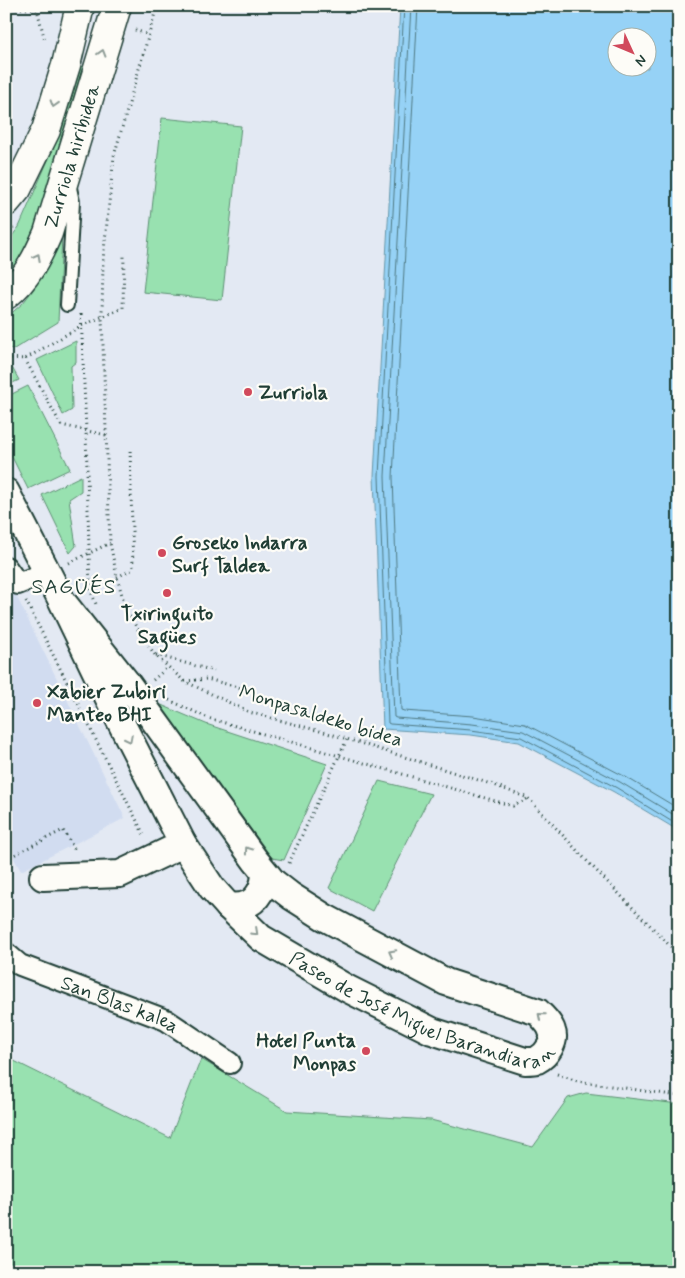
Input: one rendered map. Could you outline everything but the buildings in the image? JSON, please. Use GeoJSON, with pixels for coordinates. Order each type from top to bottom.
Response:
{"type":"FeatureCollection","features":[{"type":"Feature","properties":{"kind":"main road"},"geometry":{"type":"LineString","coordinates":[[10,199],[46,130],[80,6]]}},
{"type":"Feature","properties":{"kind":"main road","name":"Zurriola hiribidea"},"geometry":{"type":"LineString","coordinates":[[6,294],[23,279],[33,265],[48,233],[117,6]]}},
{"type":"Feature","properties":{"kind":"street","name":"Paseo de José Miguel Barandiaran"},"geometry":{"type":"LineString","coordinates":[[6,492],[62,600],[101,663],[113,706],[183,844],[212,888],[229,907],[261,938],[348,989],[432,1031],[525,1061],[537,1060],[546,1053],[552,1043],[553,1032],[547,1021],[538,1012],[446,982],[324,917],[291,896],[272,880],[130,688],[101,663]]}},
{"type":"Feature","properties":{"kind":"street"},"geometry":{"type":"LineString","coordinates":[[6,567],[18,584],[47,572]]}},
{"type":"Feature","properties":{"kind":"street"},"geometry":{"type":"LineString","coordinates":[[44,877],[120,874],[183,844]]}},
{"type":"Feature","properties":{"kind":"street"},"geometry":{"type":"LineString","coordinates":[[229,907],[245,906],[255,900],[262,890],[265,880],[272,880]]}},
{"type":"Feature","properties":{"kind":"street","name":"San Blas kalea"},"geometry":{"type":"LineString","coordinates":[[6,953],[20,965],[166,1020],[230,1063]]}},
{"type":"Feature","properties":{"kind":"lane"},"geometry":{"type":"LineString","coordinates":[[66,173],[73,202],[67,304]]}},
{"type":"Feature","properties":{"kind":"path","name":"Monpasaldeko bidea"},"geometry":{"type":"LineString","coordinates":[[157,6],[114,156],[103,260],[102,317],[110,543],[127,613],[155,655],[184,681],[249,712],[348,739],[494,785],[528,798],[679,954]]}},
{"type":"Feature","properties":{"kind":"path"},"geometry":{"type":"LineString","coordinates":[[6,8],[37,9],[46,45],[70,47]]}},
{"type":"Feature","properties":{"kind":"path"},"geometry":{"type":"LineString","coordinates":[[134,30],[149,35]]}},
{"type":"Feature","properties":{"kind":"path"},"geometry":{"type":"LineString","coordinates":[[6,358],[25,359],[82,326],[123,308],[124,256]]}},
{"type":"Feature","properties":{"kind":"path"},"geometry":{"type":"LineString","coordinates":[[82,308],[90,589],[98,608]]}},
{"type":"Feature","properties":{"kind":"path"},"geometry":{"type":"LineString","coordinates":[[25,359],[61,425],[106,434]]}},
{"type":"Feature","properties":{"kind":"path"},"geometry":{"type":"LineString","coordinates":[[117,577],[133,569],[130,447]]}},
{"type":"Feature","properties":{"kind":"path"},"geometry":{"type":"LineString","coordinates":[[47,572],[90,554],[110,543]]}},
{"type":"Feature","properties":{"kind":"path"},"geometry":{"type":"LineString","coordinates":[[18,584],[144,835],[153,858]]}},
{"type":"Feature","properties":{"kind":"path"},"geometry":{"type":"LineString","coordinates":[[155,655],[214,671]]}},
{"type":"Feature","properties":{"kind":"path"},"geometry":{"type":"LineString","coordinates":[[184,681],[207,679],[249,690]]}},
{"type":"Feature","properties":{"kind":"path"},"geometry":{"type":"LineString","coordinates":[[168,700],[208,718],[513,806],[528,798]]}},
{"type":"Feature","properties":{"kind":"path"},"geometry":{"type":"LineString","coordinates":[[272,880],[348,739]]}},
{"type":"Feature","properties":{"kind":"path"},"geometry":{"type":"LineString","coordinates":[[6,859],[63,830],[90,876]]}},
{"type":"Feature","properties":{"kind":"path"},"geometry":{"type":"LineString","coordinates":[[525,1061],[577,1081],[679,1096]]}},
{"type":"Feature","properties":{"kind":"shaded area","name":"Xabier Zubiri Manteo BHI"},"geometry":{"type":"Polygon","coordinates":[[[11,585],[125,818],[21,871],[6,844],[6,588],[11,585]]]}},
{"type":"Feature","properties":{"kind":"green space"},"geometry":{"type":"Polygon","coordinates":[[[79,65],[87,68],[40,226],[24,258],[6,277],[6,244],[19,227],[56,142],[79,65]]]}},
{"type":"Feature","properties":{"kind":"green space"},"geometry":{"type":"Polygon","coordinates":[[[162,118],[241,126],[222,300],[143,292],[162,118]]]}},
{"type":"Feature","properties":{"kind":"green space"},"geometry":{"type":"Polygon","coordinates":[[[62,235],[58,322],[14,349],[6,348],[6,318],[23,303],[36,286],[62,235]]]}},
{"type":"Feature","properties":{"kind":"green space"},"geometry":{"type":"Polygon","coordinates":[[[76,341],[76,362],[71,366],[72,410],[63,415],[37,360],[76,341]]]}},
{"type":"Feature","properties":{"kind":"green space"},"geometry":{"type":"Polygon","coordinates":[[[6,364],[10,364],[19,380],[6,386],[6,364]]]}},
{"type":"Feature","properties":{"kind":"green space"},"geometry":{"type":"Polygon","coordinates":[[[28,386],[70,469],[28,489],[6,445],[6,397],[28,386]]]}},
{"type":"Feature","properties":{"kind":"green space"},"geometry":{"type":"Polygon","coordinates":[[[81,476],[81,491],[69,499],[76,546],[70,553],[42,495],[81,476]]]}},
{"type":"Feature","properties":{"kind":"green space"},"geometry":{"type":"Polygon","coordinates":[[[159,704],[206,724],[327,764],[284,860],[272,858],[159,704]]]}},
{"type":"Feature","properties":{"kind":"green space"},"geometry":{"type":"Polygon","coordinates":[[[379,781],[431,794],[372,911],[329,888],[379,781]]]}},
{"type":"Feature","properties":{"kind":"green space"},"geometry":{"type":"Polygon","coordinates":[[[6,1057],[170,1138],[201,1059],[287,1111],[431,1120],[533,1147],[568,1098],[586,1093],[679,1104],[679,1272],[6,1272],[6,1057]]]}},
{"type":"Feature","properties":{"kind":"water"},"geometry":{"type":"Polygon","coordinates":[[[400,6],[679,6],[679,831],[614,792],[519,742],[471,735],[383,729],[374,476],[400,6]]]}},
{"type":"Feature","properties":{"kind":"place","name":"Zurriola"},"geometry":{"type":"Point","coordinates":[248,392]}},
{"type":"Feature","properties":{"kind":"place","name":"Groseko Indarra Surf Taldea"},"geometry":{"type":"Point","coordinates":[162,553]}},
{"type":"Feature","properties":{"kind":"place","name":"Txiringuito Sagües"},"geometry":{"type":"Point","coordinates":[167,593]}},
{"type":"Feature","properties":{"kind":"place","name":"Xabier Zubiri Manteo BHI"},"geometry":{"type":"Point","coordinates":[37,703]}},
{"type":"Feature","properties":{"kind":"place","name":"Hotel Punta Monpas"},"geometry":{"type":"Point","coordinates":[366,1051]}},
{"type":"Feature","properties":{"kind":"district","name":"SAGÜÉS"},"geometry":{"type":"Point","coordinates":[74,586]}}]}
